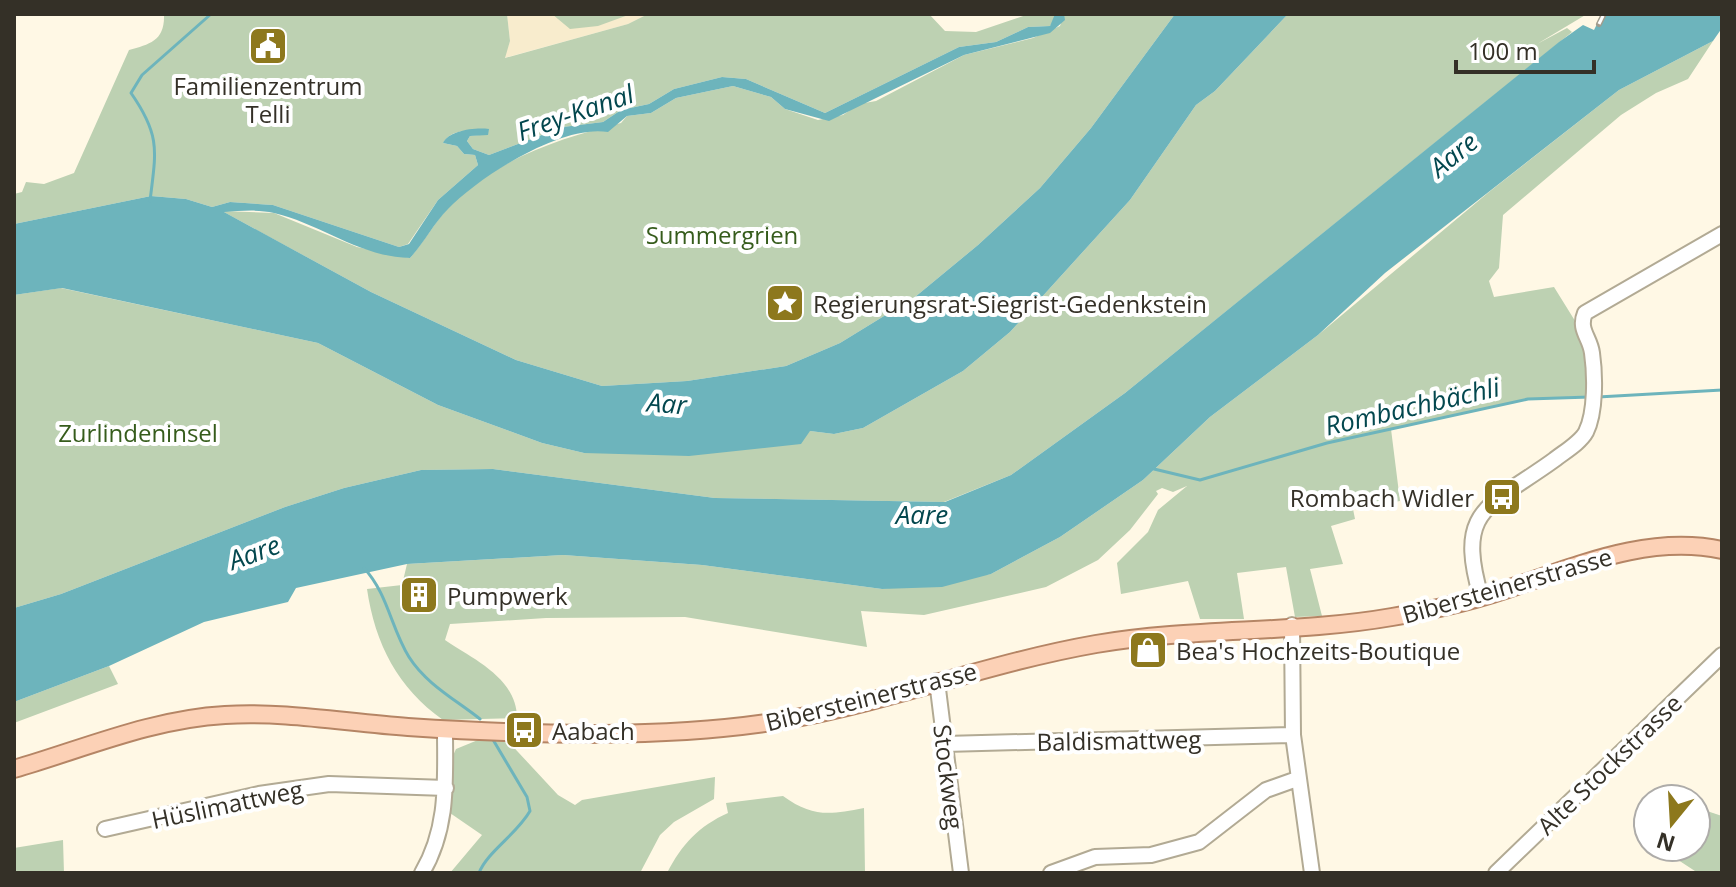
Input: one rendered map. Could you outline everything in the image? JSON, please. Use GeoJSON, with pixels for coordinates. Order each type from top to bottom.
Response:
{"type":"FeatureCollection","features":[{"type":"Feature","properties":{"kind":"main road","name":"Bibersteinerstrasse"},"geometry":{"type":"LineString","coordinates":[[14,769],[137,731],[227,715],[445,729],[619,732],[720,728],[815,714],[937,681],[1097,644],[1161,634],[1392,617],[1481,597],[1617,553],[1659,546],[1722,550]]}},
{"type":"Feature","properties":{"kind":"street"},"geometry":{"type":"LineString","coordinates":[[1481,597],[1470,549],[1477,519],[1585,434],[1592,393],[1592,353],[1582,328],[1585,313],[1722,234]]}},
{"type":"Feature","properties":{"kind":"street"},"geometry":{"type":"LineString","coordinates":[[1292,625],[1293,735],[1312,873]]}},
{"type":"Feature","properties":{"kind":"street","name":"Alte Stockstrasse"},"geometry":{"type":"LineString","coordinates":[[1496,873],[1722,655]]}},
{"type":"Feature","properties":{"kind":"street","name":"Stockweg"},"geometry":{"type":"LineString","coordinates":[[937,681],[961,873]]}},
{"type":"Feature","properties":{"kind":"street"},"geometry":{"type":"LineString","coordinates":[[422,873],[434,853],[443,824],[445,729]]}},
{"type":"Feature","properties":{"kind":"street","name":"Baldismattweg"},"geometry":{"type":"LineString","coordinates":[[945,744],[1293,735]]}},
{"type":"Feature","properties":{"kind":"street"},"geometry":{"type":"LineString","coordinates":[[1051,873],[1095,857],[1151,855],[1199,842],[1266,790],[1297,779]]}},
{"type":"Feature","properties":{"kind":"street","name":"Hüslimattweg"},"geometry":{"type":"LineString","coordinates":[[105,829],[259,794],[329,784],[446,788]]}},
{"type":"Feature","properties":{"kind":"shaded area"},"geometry":{"type":"Polygon","coordinates":[[[507,14],[648,14],[628,24],[504,58],[510,41],[507,14]]]}},
{"type":"Feature","properties":{"kind":"green space"},"geometry":{"type":"Polygon","coordinates":[[[164,14],[507,14],[510,41],[505,58],[628,24],[648,14],[929,14],[945,31],[976,32],[1029,14],[1055,14],[1056,17],[1050,26],[1028,27],[996,42],[959,47],[825,113],[746,79],[722,77],[674,89],[649,104],[621,110],[603,122],[563,127],[489,155],[473,149],[467,141],[470,136],[488,134],[469,131],[451,135],[443,143],[457,146],[464,154],[475,155],[478,165],[438,200],[408,244],[399,247],[273,205],[230,202],[212,207],[186,199],[151,196],[14,224],[14,194],[22,192],[26,182],[44,184],[74,173],[129,50],[150,43],[159,36],[164,14]]]}},
{"type":"Feature","properties":{"kind":"green space"},"geometry":{"type":"Polygon","coordinates":[[[552,14],[631,14],[598,26],[570,29],[552,14]]]}},
{"type":"Feature","properties":{"kind":"green space","name":"Summergrien"},"geometry":{"type":"Polygon","coordinates":[[[1064,14],[1175,14],[1091,128],[1040,188],[978,245],[915,297],[840,343],[786,366],[687,381],[602,386],[516,360],[371,292],[222,211],[274,213],[357,247],[410,258],[447,209],[465,192],[506,164],[551,144],[621,123],[627,116],[651,113],[676,98],[733,86],[771,97],[785,109],[818,120],[843,115],[859,104],[876,101],[964,55],[1033,38],[1060,26],[1064,14]]]}},
{"type":"Feature","properties":{"kind":"green space","name":"Zurlindeninsel"},"geometry":{"type":"Polygon","coordinates":[[[1288,14],[1587,14],[1537,44],[1567,28],[1572,32],[1125,393],[1011,475],[944,502],[715,498],[493,469],[421,470],[344,488],[285,507],[61,594],[14,608],[14,295],[61,288],[318,343],[438,405],[542,443],[584,453],[626,453],[810,431],[834,434],[863,428],[963,371],[1010,332],[1130,200],[1196,105],[1215,91],[1288,14]]]}},
{"type":"Feature","properties":{"kind":"green space"},"geometry":{"type":"Polygon","coordinates":[[[1713,41],[1688,79],[1656,93],[1621,115],[1503,215],[1499,268],[1489,281],[1494,297],[1554,287],[1590,345],[1587,396],[1528,399],[1391,429],[1400,501],[1353,509],[1355,519],[1331,526],[1343,564],[1310,569],[1322,616],[1295,617],[1286,567],[1237,573],[1244,619],[1200,619],[1188,581],[1121,594],[1117,563],[1148,532],[1158,510],[1187,486],[1173,492],[1162,488],[1156,491],[1158,494],[1130,530],[1098,560],[1046,587],[924,615],[861,611],[867,647],[685,617],[546,618],[450,624],[445,640],[480,662],[502,681],[515,704],[517,718],[443,720],[413,694],[383,646],[367,589],[402,585],[407,564],[563,555],[702,565],[882,589],[991,574],[1060,537],[1143,480],[1210,417],[1318,335],[1489,192],[1619,90],[1713,41]]]}},
{"type":"Feature","properties":{"kind":"green space"},"geometry":{"type":"Polygon","coordinates":[[[109,666],[118,684],[14,723],[14,702],[109,666]]]}},
{"type":"Feature","properties":{"kind":"green space"},"geometry":{"type":"Polygon","coordinates":[[[506,739],[558,795],[575,805],[582,800],[715,777],[714,799],[674,822],[660,835],[640,873],[450,873],[482,835],[450,813],[446,771],[456,749],[478,740],[506,739]]]}},
{"type":"Feature","properties":{"kind":"green space"},"geometry":{"type":"Polygon","coordinates":[[[783,796],[812,811],[841,812],[864,808],[865,873],[667,873],[692,837],[728,813],[726,803],[783,796]]]}},
{"type":"Feature","properties":{"kind":"green space"},"geometry":{"type":"Polygon","coordinates":[[[1712,813],[1722,816],[1722,873],[1698,873],[1683,863],[1712,863],[1712,813]]]}},
{"type":"Feature","properties":{"kind":"green space"},"geometry":{"type":"Polygon","coordinates":[[[63,840],[64,873],[14,873],[14,848],[63,840]]]}},
{"type":"Feature","properties":{"kind":"water","name":"Aar"},"geometry":{"type":"Polygon","coordinates":[[[1055,14],[1064,14],[1065,20],[1050,33],[964,55],[829,121],[785,109],[771,97],[733,86],[676,98],[651,113],[627,116],[608,132],[568,136],[546,144],[501,168],[462,196],[410,258],[374,252],[274,213],[224,212],[371,292],[516,360],[602,386],[687,381],[786,366],[840,343],[915,297],[978,245],[1040,188],[1091,128],[1175,14],[1288,14],[1215,91],[1196,105],[1130,200],[1010,332],[963,371],[863,428],[834,434],[810,431],[801,444],[689,456],[584,453],[542,443],[438,405],[318,343],[62,288],[14,295],[14,224],[151,196],[186,199],[212,207],[230,202],[273,205],[399,247],[409,244],[438,200],[478,165],[475,155],[464,154],[457,146],[443,143],[450,135],[469,129],[489,129],[488,135],[470,136],[467,141],[473,149],[489,155],[563,127],[603,122],[621,110],[649,104],[674,89],[722,77],[746,79],[825,113],[959,47],[996,42],[1028,27],[1050,26],[1055,14]]]}},
{"type":"Feature","properties":{"kind":"water","name":"Aare"},"geometry":{"type":"Polygon","coordinates":[[[1602,14],[1722,14],[1722,28],[1713,41],[1619,90],[1385,273],[1318,335],[1210,417],[1143,480],[1060,537],[991,574],[942,587],[882,589],[702,565],[563,555],[407,564],[296,588],[288,602],[204,622],[109,666],[14,702],[14,608],[61,594],[285,507],[344,488],[421,470],[493,469],[715,498],[945,502],[1011,475],[1125,393],[1559,42],[1583,25],[1594,30],[1602,14]]]}},
{"type":"Feature","properties":{"kind":"waterway"},"geometry":{"type":"LineString","coordinates":[[150,201],[154,144],[147,121],[131,93],[142,75],[211,14]]}},
{"type":"Feature","properties":{"kind":"waterway","name":"Rombachbächli"},"geometry":{"type":"LineString","coordinates":[[1598,397],[1722,390]]}},
{"type":"Feature","properties":{"kind":"waterway","name":"Rombachbächli"},"geometry":{"type":"LineString","coordinates":[[1154,469],[1200,480],[1327,443],[1528,399],[1590,397]]}},
{"type":"Feature","properties":{"kind":"waterway","name":"Aabach"},"geometry":{"type":"LineString","coordinates":[[364,568],[379,589],[403,646],[416,667],[480,719]]}},
{"type":"Feature","properties":{"kind":"waterway","name":"Aabach"},"geometry":{"type":"LineString","coordinates":[[479,873],[530,811],[527,797],[492,738]]}},
{"type":"Feature","properties":{"kind":"railway"},"geometry":{"type":"LineString","coordinates":[[1599,24],[1604,14]]}},
{"type":"Feature","properties":{"kind":"place","name":"Familienzentrum Telli"},"geometry":{"type":"Point","coordinates":[268,46]}},
{"type":"Feature","properties":{"kind":"place","name":"Regierungsrat-Siegrist-Gedenkstein"},"geometry":{"type":"Point","coordinates":[785,303]}},
{"type":"Feature","properties":{"kind":"place","name":"Rombach Widler"},"geometry":{"type":"Point","coordinates":[1502,497]}},
{"type":"Feature","properties":{"kind":"place","name":"Pumpwerk"},"geometry":{"type":"Point","coordinates":[419,595]}},
{"type":"Feature","properties":{"kind":"place","name":"Bea's Hochzeits-Boutique"},"geometry":{"type":"Point","coordinates":[1148,650]}},
{"type":"Feature","properties":{"kind":"place","name":"Aabach"},"geometry":{"type":"Point","coordinates":[524,730]}},
{"type":"Feature","properties":{"kind":"water label","name":"Frey-Kanal"},"geometry":{"type":"Point","coordinates":[575,112]}}]}
